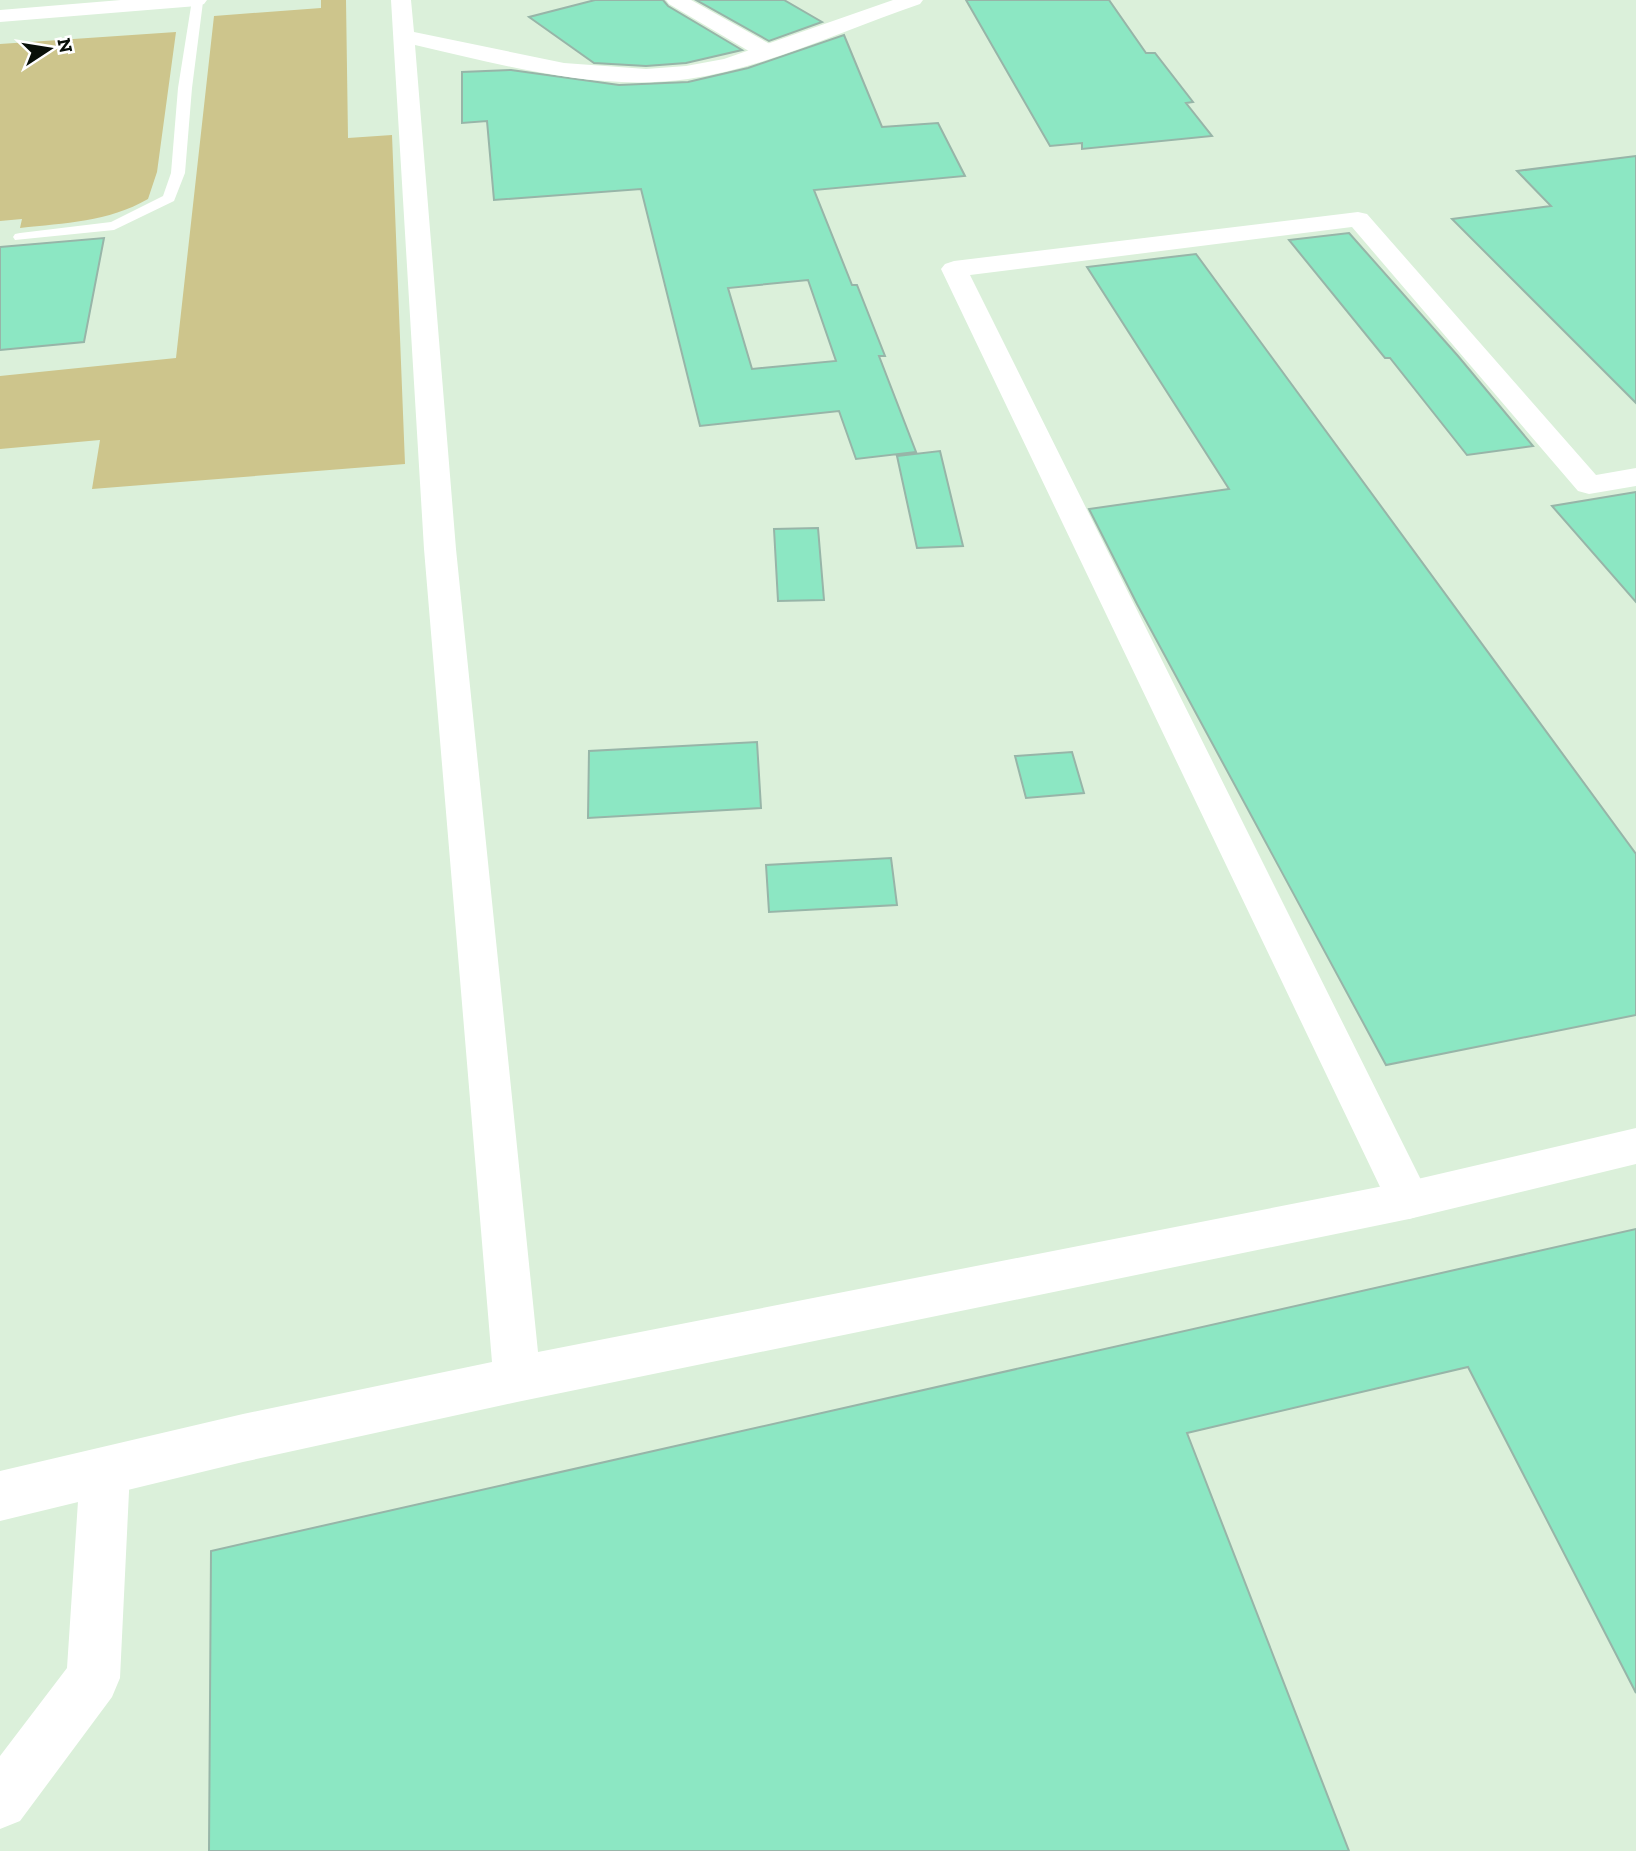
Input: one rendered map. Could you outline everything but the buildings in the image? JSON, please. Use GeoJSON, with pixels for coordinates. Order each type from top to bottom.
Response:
{"type":"FeatureCollection","features":[{"type":"Feature","properties":{"kind":"street"},"geometry":{"type":"LineString","coordinates":[[401,0],[440,549],[517,1379]]}},
{"type":"Feature","properties":{"kind":"street"},"geometry":{"type":"LineString","coordinates":[[676,0],[767,52]]}},
{"type":"Feature","properties":{"kind":"street"},"geometry":{"type":"LineString","coordinates":[[0,16],[197,1]]}},
{"type":"Feature","properties":{"kind":"street"},"geometry":{"type":"LineString","coordinates":[[404,37],[581,73],[697,71],[725,66],[767,52],[898,2]]}},
{"type":"Feature","properties":{"kind":"street"},"geometry":{"type":"LineString","coordinates":[[1409,1200],[954,269],[1358,219],[1589,485],[1636,477]]}},
{"type":"Feature","properties":{"kind":"street"},"geometry":{"type":"LineString","coordinates":[[0,1496],[243,1438],[517,1379],[1409,1200],[1636,1146]]}},
{"type":"Feature","properties":{"kind":"street"},"geometry":{"type":"LineString","coordinates":[[0,1801],[93,1678],[105,1471]]}},
{"type":"Feature","properties":{"kind":"lane"},"geometry":{"type":"LineString","coordinates":[[20,237],[114,226],[169,198],[178,173],[185,88],[197,1]]}},
{"type":"Feature","properties":{"kind":"shaded area"},"geometry":{"type":"Polygon","coordinates":[[[321,0],[346,0],[348,138],[392,135],[405,464],[92,489],[100,440],[0,449],[0,376],[176,358],[214,16],[321,8],[321,0]]]}},
{"type":"Feature","properties":{"kind":"shaded area"},"geometry":{"type":"Polygon","coordinates":[[[176,32],[157,172],[148,199],[117,213],[70,223],[20,228],[22,219],[0,221],[0,44],[176,32]]]}}]}
